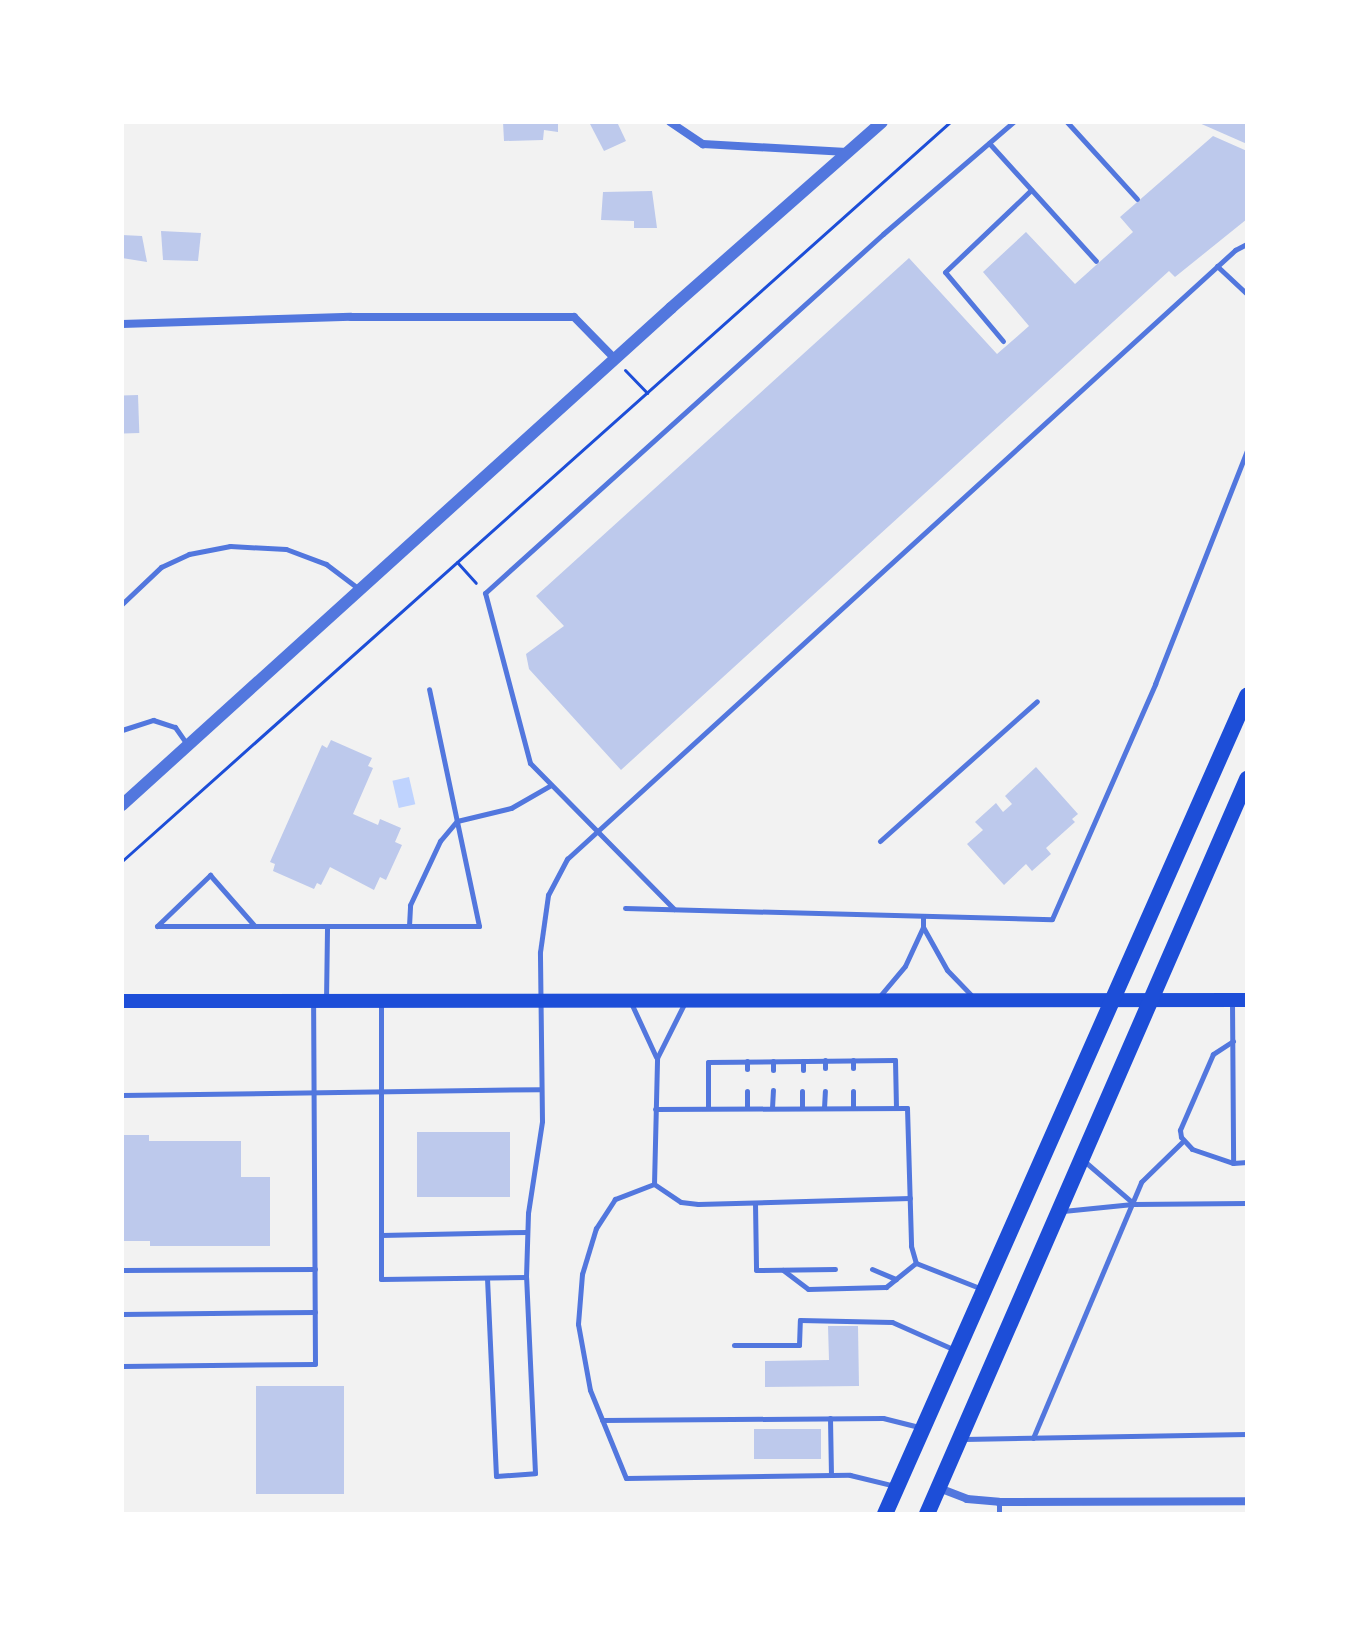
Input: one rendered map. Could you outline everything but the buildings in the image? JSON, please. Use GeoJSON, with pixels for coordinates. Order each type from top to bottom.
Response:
{"type":"FeatureCollection","features":[{"type":"Feature","properties":{"kind":"main road"},"geometry":{"type":"LineString","coordinates":[[885,1514],[1247,696]]}},
{"type":"Feature","properties":{"kind":"main road"},"geometry":{"type":"LineString","coordinates":[[927,1514],[1247,779]]}},
{"type":"Feature","properties":{"kind":"main road"},"geometry":{"type":"LineString","coordinates":[[122,1001],[1240,1000]]}},
{"type":"Feature","properties":{"kind":"street"},"geometry":{"type":"LineString","coordinates":[[670,122],[703,144],[848,152]]}},
{"type":"Feature","properties":{"kind":"street"},"geometry":{"type":"LineString","coordinates":[[122,805],[614,358],[882,122]]}},
{"type":"Feature","properties":{"kind":"street"},"geometry":{"type":"LineString","coordinates":[[122,324],[351,317],[574,317],[614,358]]}},
{"type":"Feature","properties":{"kind":"street"},"geometry":{"type":"LineString","coordinates":[[938,1488],[967,1499],[999,1502],[1247,1501]]}},
{"type":"Feature","properties":{"kind":"lane"},"geometry":{"type":"LineString","coordinates":[[674,909],[530,763],[485,593],[1013,122]]}},
{"type":"Feature","properties":{"kind":"lane"},"geometry":{"type":"LineString","coordinates":[[1067,122],[1137,199]]}},
{"type":"Feature","properties":{"kind":"lane"},"geometry":{"type":"LineString","coordinates":[[989,143],[1096,261]]}},
{"type":"Feature","properties":{"kind":"lane"},"geometry":{"type":"LineString","coordinates":[[1003,341],[945,272],[1031,190]]}},
{"type":"Feature","properties":{"kind":"lane"},"geometry":{"type":"LineString","coordinates":[[487,1278],[496,1476],[535,1473],[526,1277],[527,1232],[542,1121],[539,1001],[543,922],[548,895],[567,859],[1217,266],[1247,244]]}},
{"type":"Feature","properties":{"kind":"lane"},"geometry":{"type":"LineString","coordinates":[[1217,266],[1247,294]]}},
{"type":"Feature","properties":{"kind":"lane"},"geometry":{"type":"LineString","coordinates":[[625,908],[1052,919],[1155,684],[1247,450]]}},
{"type":"Feature","properties":{"kind":"lane"},"geometry":{"type":"LineString","coordinates":[[122,604],[161,567],[189,554],[230,546],[286,549],[326,564],[360,589]]}},
{"type":"Feature","properties":{"kind":"lane"},"geometry":{"type":"LineString","coordinates":[[255,926],[210,875],[157,926],[255,926],[327,926],[409,926],[479,926],[429,689]]}},
{"type":"Feature","properties":{"kind":"lane"},"geometry":{"type":"LineString","coordinates":[[880,841],[1037,701]]}},
{"type":"Feature","properties":{"kind":"lane"},"geometry":{"type":"LineString","coordinates":[[122,730],[153,720],[175,727],[188,746]]}},
{"type":"Feature","properties":{"kind":"lane"},"geometry":{"type":"LineString","coordinates":[[409,926],[410,905],[440,841],[457,821],[511,808],[551,785]]}},
{"type":"Feature","properties":{"kind":"lane"},"geometry":{"type":"LineString","coordinates":[[875,1000],[905,966],[923,927],[923,916]]}},
{"type":"Feature","properties":{"kind":"lane"},"geometry":{"type":"LineString","coordinates":[[122,1366],[315,1364],[314,1091],[327,926]]}},
{"type":"Feature","properties":{"kind":"lane"},"geometry":{"type":"LineString","coordinates":[[923,927],[947,970],[976,1000]]}},
{"type":"Feature","properties":{"kind":"lane"},"geometry":{"type":"LineString","coordinates":[[629,1000],[657,1058]]}},
{"type":"Feature","properties":{"kind":"lane"},"geometry":{"type":"LineString","coordinates":[[654,1184],[657,1058],[685,1000]]}},
{"type":"Feature","properties":{"kind":"lane"},"geometry":{"type":"LineString","coordinates":[[1233,1163],[1233,1041],[1240,1000]]}},
{"type":"Feature","properties":{"kind":"lane"},"geometry":{"type":"LineString","coordinates":[[381,1001],[381,1279],[526,1277]]}},
{"type":"Feature","properties":{"kind":"lane"},"geometry":{"type":"LineString","coordinates":[[1233,1041],[1213,1054],[1180,1130],[1182,1142],[1192,1149],[1233,1163],[1247,1162]]}},
{"type":"Feature","properties":{"kind":"lane"},"geometry":{"type":"LineString","coordinates":[[708,1108],[708,1062],[825,1060],[895,1060],[896,1108]]}},
{"type":"Feature","properties":{"kind":"lane"},"geometry":{"type":"LineString","coordinates":[[825,1060],[825,1068]]}},
{"type":"Feature","properties":{"kind":"lane"},"geometry":{"type":"LineString","coordinates":[[853,1060],[853,1068]]}},
{"type":"Feature","properties":{"kind":"lane"},"geometry":{"type":"LineString","coordinates":[[747,1061],[747,1069]]}},
{"type":"Feature","properties":{"kind":"lane"},"geometry":{"type":"LineString","coordinates":[[773,1061],[773,1070]]}},
{"type":"Feature","properties":{"kind":"lane"},"geometry":{"type":"LineString","coordinates":[[803,1061],[803,1070]]}},
{"type":"Feature","properties":{"kind":"lane"},"geometry":{"type":"LineString","coordinates":[[122,1095],[541,1089]]}},
{"type":"Feature","properties":{"kind":"lane"},"geometry":{"type":"LineString","coordinates":[[772,1108],[773,1090]]}},
{"type":"Feature","properties":{"kind":"lane"},"geometry":{"type":"LineString","coordinates":[[747,1091],[747,1108]]}},
{"type":"Feature","properties":{"kind":"lane"},"geometry":{"type":"LineString","coordinates":[[802,1091],[802,1108]]}},
{"type":"Feature","properties":{"kind":"lane"},"geometry":{"type":"LineString","coordinates":[[824,1108],[825,1091]]}},
{"type":"Feature","properties":{"kind":"lane"},"geometry":{"type":"LineString","coordinates":[[853,1091],[853,1108]]}},
{"type":"Feature","properties":{"kind":"lane"},"geometry":{"type":"LineString","coordinates":[[655,1109],[907,1108],[911,1246],[916,1263]]}},
{"type":"Feature","properties":{"kind":"lane"},"geometry":{"type":"LineString","coordinates":[[1033,1438],[1141,1182],[1182,1142]]}},
{"type":"Feature","properties":{"kind":"lane"},"geometry":{"type":"LineString","coordinates":[[1081,1158],[1133,1204]]}},
{"type":"Feature","properties":{"kind":"lane"},"geometry":{"type":"LineString","coordinates":[[654,1184],[681,1202],[910,1198]]}},
{"type":"Feature","properties":{"kind":"lane"},"geometry":{"type":"LineString","coordinates":[[654,1184],[615,1199],[596,1228],[582,1274],[578,1324],[590,1390],[626,1478],[850,1475],[897,1487]]}},
{"type":"Feature","properties":{"kind":"lane"},"geometry":{"type":"LineString","coordinates":[[755,1203],[756,1270],[835,1269]]}},
{"type":"Feature","properties":{"kind":"lane"},"geometry":{"type":"LineString","coordinates":[[1058,1211],[1133,1204],[1247,1203]]}},
{"type":"Feature","properties":{"kind":"lane"},"geometry":{"type":"LineString","coordinates":[[381,1235],[527,1232]]}},
{"type":"Feature","properties":{"kind":"lane"},"geometry":{"type":"LineString","coordinates":[[916,1263],[984,1290]]}},
{"type":"Feature","properties":{"kind":"lane"},"geometry":{"type":"LineString","coordinates":[[783,1270],[808,1289],[886,1287],[916,1263]]}},
{"type":"Feature","properties":{"kind":"lane"},"geometry":{"type":"LineString","coordinates":[[122,1270],[315,1269]]}},
{"type":"Feature","properties":{"kind":"lane"},"geometry":{"type":"LineString","coordinates":[[872,1269],[896,1279]]}},
{"type":"Feature","properties":{"kind":"lane"},"geometry":{"type":"LineString","coordinates":[[122,1314],[315,1312]]}},
{"type":"Feature","properties":{"kind":"lane"},"geometry":{"type":"LineString","coordinates":[[734,1345],[799,1345],[800,1320],[815,1320],[892,1322],[957,1350]]}},
{"type":"Feature","properties":{"kind":"lane"},"geometry":{"type":"LineString","coordinates":[[830,1418],[831,1475]]}},
{"type":"Feature","properties":{"kind":"lane"},"geometry":{"type":"LineString","coordinates":[[602,1420],[883,1418],[923,1429]]}},
{"type":"Feature","properties":{"kind":"lane"},"geometry":{"type":"LineString","coordinates":[[959,1439],[1247,1434]]}},
{"type":"Feature","properties":{"kind":"lane"},"geometry":{"type":"LineString","coordinates":[[999,1502],[999,1514]]}},
{"type":"Feature","properties":{"kind":"path"},"geometry":{"type":"LineString","coordinates":[[122,861],[950,122]]}},
{"type":"Feature","properties":{"kind":"path"},"geometry":{"type":"LineString","coordinates":[[614,358],[647,393]]}},
{"type":"Feature","properties":{"kind":"path"},"geometry":{"type":"LineString","coordinates":[[457,562],[485,593]]}},
{"type":"Feature","properties":{"kind":"water"},"geometry":{"type":"Polygon","coordinates":[[[409,777],[415,804],[399,808],[392,781],[409,777]]]}}]}
